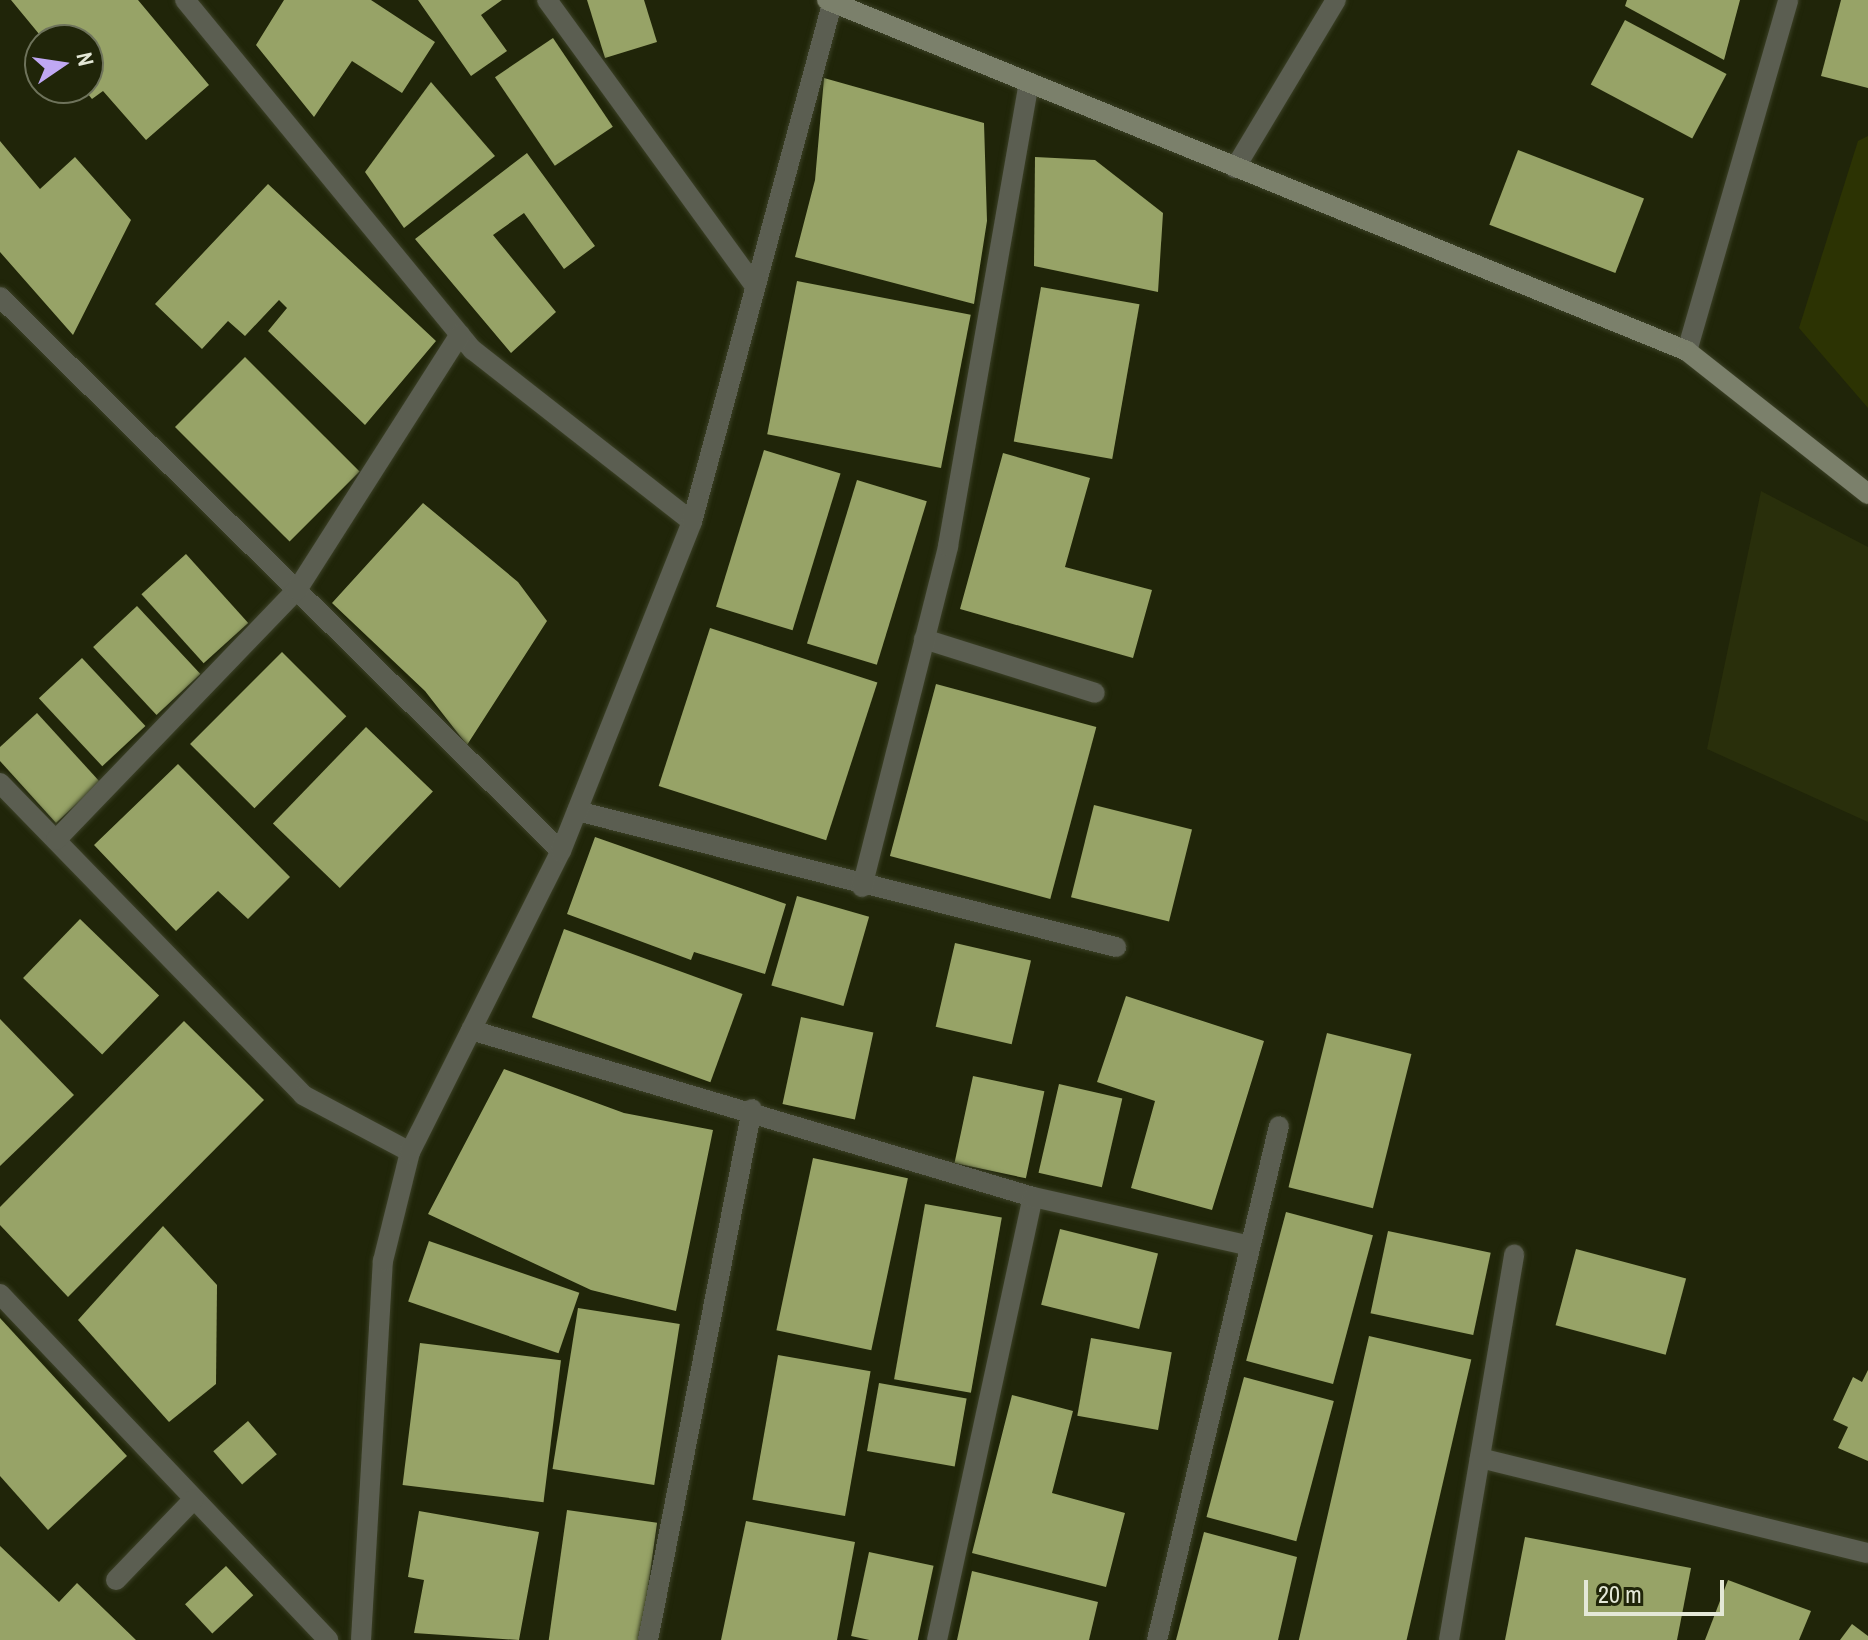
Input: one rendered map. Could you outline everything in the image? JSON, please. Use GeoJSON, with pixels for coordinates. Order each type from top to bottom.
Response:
{"type":"FeatureCollection","features":[{"type":"Feature","properties":{"kind":"street"},"geometry":{"type":"LineString","coordinates":[[185,0],[460,334],[692,522]]}},
{"type":"Feature","properties":{"kind":"street"},"geometry":{"type":"LineString","coordinates":[[547,0],[755,286]]}},
{"type":"Feature","properties":{"kind":"street"},"geometry":{"type":"LineString","coordinates":[[1235,168],[1336,0]]}},
{"type":"Feature","properties":{"kind":"street"},"geometry":{"type":"LineString","coordinates":[[1687,351],[1788,0]]}},
{"type":"Feature","properties":{"kind":"street"},"geometry":{"type":"LineString","coordinates":[[361,1640],[383,1261],[410,1152],[561,851],[692,522],[830,1],[1687,351],[1868,494]]}},
{"type":"Feature","properties":{"kind":"street"},"geometry":{"type":"LineString","coordinates":[[862,887],[948,546],[1029,84]]}},
{"type":"Feature","properties":{"kind":"street"},"geometry":{"type":"LineString","coordinates":[[0,297],[561,851]]}},
{"type":"Feature","properties":{"kind":"street"},"geometry":{"type":"LineString","coordinates":[[56,840],[297,590],[460,334]]}},
{"type":"Feature","properties":{"kind":"street"},"geometry":{"type":"LineString","coordinates":[[924,639],[1095,693]]}},
{"type":"Feature","properties":{"kind":"street"},"geometry":{"type":"LineString","coordinates":[[0,783],[303,1095],[410,1152]]}},
{"type":"Feature","properties":{"kind":"street"},"geometry":{"type":"LineString","coordinates":[[577,811],[862,887],[1116,947]]}},
{"type":"Feature","properties":{"kind":"street"},"geometry":{"type":"LineString","coordinates":[[471,1030],[752,1109],[1033,1197],[1250,1246]]}},
{"type":"Feature","properties":{"kind":"street"},"geometry":{"type":"LineString","coordinates":[[648,1640],[752,1109]]}},
{"type":"Feature","properties":{"kind":"street"},"geometry":{"type":"LineString","coordinates":[[1157,1640],[1279,1126]]}},
{"type":"Feature","properties":{"kind":"street"},"geometry":{"type":"LineString","coordinates":[[937,1640],[1033,1197]]}},
{"type":"Feature","properties":{"kind":"street"},"geometry":{"type":"LineString","coordinates":[[1449,1640],[1514,1254]]}},
{"type":"Feature","properties":{"kind":"street"},"geometry":{"type":"LineString","coordinates":[[0,1294],[328,1640]]}},
{"type":"Feature","properties":{"kind":"street"},"geometry":{"type":"LineString","coordinates":[[1480,1458],[1868,1553]]}},
{"type":"Feature","properties":{"kind":"street"},"geometry":{"type":"LineString","coordinates":[[116,1580],[194,1499]]}},
{"type":"Feature","properties":{"kind":"shaded area"},"geometry":{"type":"Polygon","coordinates":[[[1868,136],[1868,408],[1799,328],[1858,141],[1868,136]]]}},
{"type":"Feature","properties":{"kind":"shaded area"},"geometry":{"type":"Polygon","coordinates":[[[1761,491],[1868,547],[1868,822],[1707,749],[1761,491]]]}},
{"type":"Feature","properties":{"kind":"building"},"geometry":{"type":"Polygon","coordinates":[[[11,0],[138,0],[209,85],[146,140],[104,92],[104,24],[31,24],[11,0]]]}},
{"type":"Feature","properties":{"kind":"building"},"geometry":{"type":"Polygon","coordinates":[[[284,0],[371,0],[435,42],[402,93],[352,61],[314,117],[256,45],[284,0]]]}},
{"type":"Feature","properties":{"kind":"building"},"geometry":{"type":"Polygon","coordinates":[[[418,0],[502,0],[481,15],[507,51],[471,76],[418,0]]]}},
{"type":"Feature","properties":{"kind":"building"},"geometry":{"type":"Polygon","coordinates":[[[587,0],[644,0],[657,42],[605,58],[587,0]]]}},
{"type":"Feature","properties":{"kind":"building"},"geometry":{"type":"Polygon","coordinates":[[[1627,0],[1740,0],[1724,60],[1625,6],[1627,0]]]}},
{"type":"Feature","properties":{"kind":"building"},"geometry":{"type":"Polygon","coordinates":[[[1841,0],[1868,0],[1868,88],[1821,76],[1841,0]]]}},
{"type":"Feature","properties":{"kind":"building"},"geometry":{"type":"Polygon","coordinates":[[[1625,20],[1727,74],[1692,138],[1591,84],[1625,20]]]}},
{"type":"Feature","properties":{"kind":"building"},"geometry":{"type":"Polygon","coordinates":[[[553,38],[613,127],[555,166],[495,77],[553,38]]]}},
{"type":"Feature","properties":{"kind":"building"},"geometry":{"type":"Polygon","coordinates":[[[824,78],[984,123],[987,221],[974,304],[795,257],[815,180],[824,78]]]}},
{"type":"Feature","properties":{"kind":"building"},"geometry":{"type":"Polygon","coordinates":[[[431,82],[495,156],[404,228],[365,172],[431,82]]]}},
{"type":"Feature","properties":{"kind":"building"},"geometry":{"type":"Polygon","coordinates":[[[0,141],[40,189],[75,157],[131,220],[73,335],[0,252],[0,141]]]}},
{"type":"Feature","properties":{"kind":"building"},"geometry":{"type":"Polygon","coordinates":[[[1518,150],[1644,198],[1615,273],[1489,225],[1518,150]]]}},
{"type":"Feature","properties":{"kind":"building"},"geometry":{"type":"Polygon","coordinates":[[[527,153],[595,246],[564,269],[524,213],[493,235],[556,312],[511,353],[415,239],[527,153]]]}},
{"type":"Feature","properties":{"kind":"building"},"geometry":{"type":"Polygon","coordinates":[[[1035,157],[1095,160],[1163,213],[1158,292],[1034,266],[1035,157]]]}},
{"type":"Feature","properties":{"kind":"building"},"geometry":{"type":"Polygon","coordinates":[[[268,184],[436,341],[365,425],[268,331],[287,308],[279,300],[245,336],[228,321],[202,349],[155,304],[268,184]]]}},
{"type":"Feature","properties":{"kind":"building"},"geometry":{"type":"Polygon","coordinates":[[[797,281],[971,315],[941,468],[767,434],[797,281]]]}},
{"type":"Feature","properties":{"kind":"building"},"geometry":{"type":"Polygon","coordinates":[[[1041,287],[1139,304],[1112,459],[1014,442],[1041,287]]]}},
{"type":"Feature","properties":{"kind":"building"},"geometry":{"type":"Polygon","coordinates":[[[245,357],[360,472],[290,542],[175,427],[245,357]]]}},
{"type":"Feature","properties":{"kind":"building"},"geometry":{"type":"Polygon","coordinates":[[[764,450],[841,473],[793,630],[716,607],[764,450]]]}},
{"type":"Feature","properties":{"kind":"building"},"geometry":{"type":"Polygon","coordinates":[[[1003,453],[1090,478],[1065,567],[1152,590],[1133,658],[960,609],[1003,453]]]}},
{"type":"Feature","properties":{"kind":"building"},"geometry":{"type":"Polygon","coordinates":[[[857,480],[927,501],[877,665],[807,644],[857,480]]]}},
{"type":"Feature","properties":{"kind":"building"},"geometry":{"type":"Polygon","coordinates":[[[423,503],[518,582],[547,621],[467,745],[425,691],[332,603],[423,503]]]}},
{"type":"Feature","properties":{"kind":"building"},"geometry":{"type":"Polygon","coordinates":[[[186,554],[248,623],[204,663],[141,594],[186,554]]]}},
{"type":"Feature","properties":{"kind":"building"},"geometry":{"type":"Polygon","coordinates":[[[137,606],[200,674],[157,715],[93,647],[137,606]]]}},
{"type":"Feature","properties":{"kind":"building"},"geometry":{"type":"Polygon","coordinates":[[[710,628],[877,682],[826,840],[659,786],[710,628]]]}},
{"type":"Feature","properties":{"kind":"building"},"geometry":{"type":"Polygon","coordinates":[[[282,652],[346,716],[254,808],[190,744],[282,652]]]}},
{"type":"Feature","properties":{"kind":"building"},"geometry":{"type":"Polygon","coordinates":[[[82,658],[145,726],[102,766],[39,698],[82,658]]]}},
{"type":"Feature","properties":{"kind":"building"},"geometry":{"type":"Polygon","coordinates":[[[936,684],[1096,727],[1050,899],[890,856],[936,684]]]}},
{"type":"Feature","properties":{"kind":"building"},"geometry":{"type":"Polygon","coordinates":[[[37,713],[100,782],[56,823],[0,761],[0,747],[37,713]]]}},
{"type":"Feature","properties":{"kind":"building"},"geometry":{"type":"Polygon","coordinates":[[[366,727],[433,792],[340,888],[273,823],[366,727]]]}},
{"type":"Feature","properties":{"kind":"building"},"geometry":{"type":"Polygon","coordinates":[[[178,764],[290,877],[248,919],[218,891],[176,931],[94,845],[178,764]]]}},
{"type":"Feature","properties":{"kind":"building"},"geometry":{"type":"Polygon","coordinates":[[[1094,805],[1192,829],[1169,922],[1071,897],[1094,805]]]}},
{"type":"Feature","properties":{"kind":"building"},"geometry":{"type":"Polygon","coordinates":[[[595,837],[786,904],[765,974],[694,952],[691,960],[567,914],[595,837]]]}},
{"type":"Feature","properties":{"kind":"building"},"geometry":{"type":"Polygon","coordinates":[[[797,896],[869,917],[843,1006],[771,985],[797,896]]]}},
{"type":"Feature","properties":{"kind":"building"},"geometry":{"type":"Polygon","coordinates":[[[80,919],[159,995],[102,1054],[23,978],[80,919]]]}},
{"type":"Feature","properties":{"kind":"building"},"geometry":{"type":"Polygon","coordinates":[[[564,929],[743,994],[710,1082],[532,1017],[564,929]]]}},
{"type":"Feature","properties":{"kind":"building"},"geometry":{"type":"Polygon","coordinates":[[[955,943],[1031,961],[1012,1044],[936,1027],[955,943]]]}},
{"type":"Feature","properties":{"kind":"building"},"geometry":{"type":"Polygon","coordinates":[[[1126,996],[1264,1041],[1212,1210],[1131,1188],[1155,1101],[1097,1082],[1126,996]]]}},
{"type":"Feature","properties":{"kind":"building"},"geometry":{"type":"Polygon","coordinates":[[[801,1017],[873,1032],[855,1119],[782,1104],[801,1017]]]}},
{"type":"Feature","properties":{"kind":"building"},"geometry":{"type":"Polygon","coordinates":[[[0,1019],[74,1095],[0,1166],[0,1019]]]}},
{"type":"Feature","properties":{"kind":"building"},"geometry":{"type":"Polygon","coordinates":[[[184,1021],[264,1100],[68,1297],[0,1225],[0,1207],[184,1021]]]}},
{"type":"Feature","properties":{"kind":"building"},"geometry":{"type":"Polygon","coordinates":[[[1327,1033],[1411,1054],[1373,1208],[1289,1187],[1327,1033]]]}},
{"type":"Feature","properties":{"kind":"building"},"geometry":{"type":"Polygon","coordinates":[[[504,1069],[624,1113],[713,1130],[676,1311],[591,1290],[428,1214],[504,1069]]]}},
{"type":"Feature","properties":{"kind":"building"},"geometry":{"type":"Polygon","coordinates":[[[973,1076],[1044,1091],[1026,1178],[954,1163],[973,1076]]]}},
{"type":"Feature","properties":{"kind":"building"},"geometry":{"type":"Polygon","coordinates":[[[1059,1084],[1122,1099],[1102,1187],[1039,1173],[1059,1084]]]}},
{"type":"Feature","properties":{"kind":"building"},"geometry":{"type":"Polygon","coordinates":[[[813,1158],[908,1178],[871,1350],[776,1330],[813,1158]]]}},
{"type":"Feature","properties":{"kind":"building"},"geometry":{"type":"Polygon","coordinates":[[[925,1204],[1002,1218],[971,1393],[894,1379],[925,1204]]]}},
{"type":"Feature","properties":{"kind":"building"},"geometry":{"type":"Polygon","coordinates":[[[1286,1212],[1373,1235],[1333,1384],[1246,1361],[1286,1212]]]}},
{"type":"Feature","properties":{"kind":"building"},"geometry":{"type":"Polygon","coordinates":[[[163,1226],[217,1285],[216,1384],[169,1422],[78,1320],[163,1226]]]}},
{"type":"Feature","properties":{"kind":"building"},"geometry":{"type":"Polygon","coordinates":[[[1060,1229],[1158,1253],[1139,1329],[1041,1305],[1060,1229]]]}},
{"type":"Feature","properties":{"kind":"building"},"geometry":{"type":"Polygon","coordinates":[[[1388,1231],[1491,1253],[1473,1335],[1371,1313],[1388,1231]]]}},
{"type":"Feature","properties":{"kind":"building"},"geometry":{"type":"Polygon","coordinates":[[[429,1241],[579,1293],[559,1353],[408,1302],[429,1241]]]}},
{"type":"Feature","properties":{"kind":"building"},"geometry":{"type":"Polygon","coordinates":[[[1576,1249],[1686,1279],[1666,1355],[1556,1325],[1576,1249]]]}},
{"type":"Feature","properties":{"kind":"building"},"geometry":{"type":"Polygon","coordinates":[[[578,1308],[680,1324],[654,1485],[553,1469],[578,1308]]]}},
{"type":"Feature","properties":{"kind":"building"},"geometry":{"type":"Polygon","coordinates":[[[0,1318],[127,1456],[48,1530],[0,1476],[0,1318]]]}},
{"type":"Feature","properties":{"kind":"building"},"geometry":{"type":"Polygon","coordinates":[[[1369,1336],[1471,1360],[1407,1640],[1299,1640],[1369,1336]]]}},
{"type":"Feature","properties":{"kind":"building"},"geometry":{"type":"Polygon","coordinates":[[[1091,1338],[1172,1352],[1158,1430],[1077,1416],[1091,1338]]]}},
{"type":"Feature","properties":{"kind":"building"},"geometry":{"type":"Polygon","coordinates":[[[420,1343],[561,1360],[544,1502],[403,1485],[420,1343]]]}},
{"type":"Feature","properties":{"kind":"building"},"geometry":{"type":"Polygon","coordinates":[[[778,1355],[871,1371],[845,1516],[752,1500],[778,1355]]]}},
{"type":"Feature","properties":{"kind":"building"},"geometry":{"type":"Polygon","coordinates":[[[1868,1370],[1868,1461],[1838,1448],[1848,1427],[1833,1420],[1853,1377],[1862,1382],[1868,1370]]]}},
{"type":"Feature","properties":{"kind":"building"},"geometry":{"type":"Polygon","coordinates":[[[1244,1377],[1334,1401],[1296,1541],[1206,1517],[1244,1377]]]}},
{"type":"Feature","properties":{"kind":"building"},"geometry":{"type":"Polygon","coordinates":[[[879,1383],[967,1398],[955,1466],[867,1451],[879,1383]]]}},
{"type":"Feature","properties":{"kind":"building"},"geometry":{"type":"Polygon","coordinates":[[[1012,1395],[1073,1411],[1052,1493],[1125,1513],[1106,1587],[972,1553],[1012,1395]]]}},
{"type":"Feature","properties":{"kind":"building"},"geometry":{"type":"Polygon","coordinates":[[[248,1421],[277,1454],[242,1484],[213,1451],[248,1421]]]}},
{"type":"Feature","properties":{"kind":"building"},"geometry":{"type":"Polygon","coordinates":[[[567,1510],[657,1523],[641,1640],[549,1640],[567,1510]]]}},
{"type":"Feature","properties":{"kind":"building"},"geometry":{"type":"Polygon","coordinates":[[[419,1511],[539,1532],[519,1640],[414,1633],[424,1580],[408,1577],[419,1511]]]}},
{"type":"Feature","properties":{"kind":"building"},"geometry":{"type":"Polygon","coordinates":[[[746,1521],[855,1542],[837,1640],[721,1640],[746,1521]]]}},
{"type":"Feature","properties":{"kind":"building"},"geometry":{"type":"Polygon","coordinates":[[[1204,1532],[1297,1557],[1278,1640],[1176,1640],[1204,1532]]]}},
{"type":"Feature","properties":{"kind":"building"},"geometry":{"type":"Polygon","coordinates":[[[1525,1537],[1691,1568],[1677,1640],[1505,1640],[1525,1537]]]}},
{"type":"Feature","properties":{"kind":"building"},"geometry":{"type":"Polygon","coordinates":[[[0,1546],[59,1602],[77,1583],[136,1640],[0,1640],[0,1546]]]}},
{"type":"Feature","properties":{"kind":"building"},"geometry":{"type":"Polygon","coordinates":[[[869,1552],[934,1566],[918,1640],[869,1640],[851,1636],[869,1552]]]}},
{"type":"Feature","properties":{"kind":"building"},"geometry":{"type":"Polygon","coordinates":[[[226,1566],[253,1595],[212,1633],[185,1604],[226,1566]]]}},
{"type":"Feature","properties":{"kind":"building"},"geometry":{"type":"Polygon","coordinates":[[[972,1571],[1098,1602],[1089,1640],[957,1640],[972,1571]]]}},
{"type":"Feature","properties":{"kind":"building"},"geometry":{"type":"Polygon","coordinates":[[[1728,1580],[1811,1611],[1799,1640],[1705,1640],[1728,1580]]]}},
{"type":"Feature","properties":{"kind":"building"},"geometry":{"type":"Polygon","coordinates":[[[1852,1624],[1868,1636],[1868,1640],[1840,1640],[1852,1624]]]}}]}
